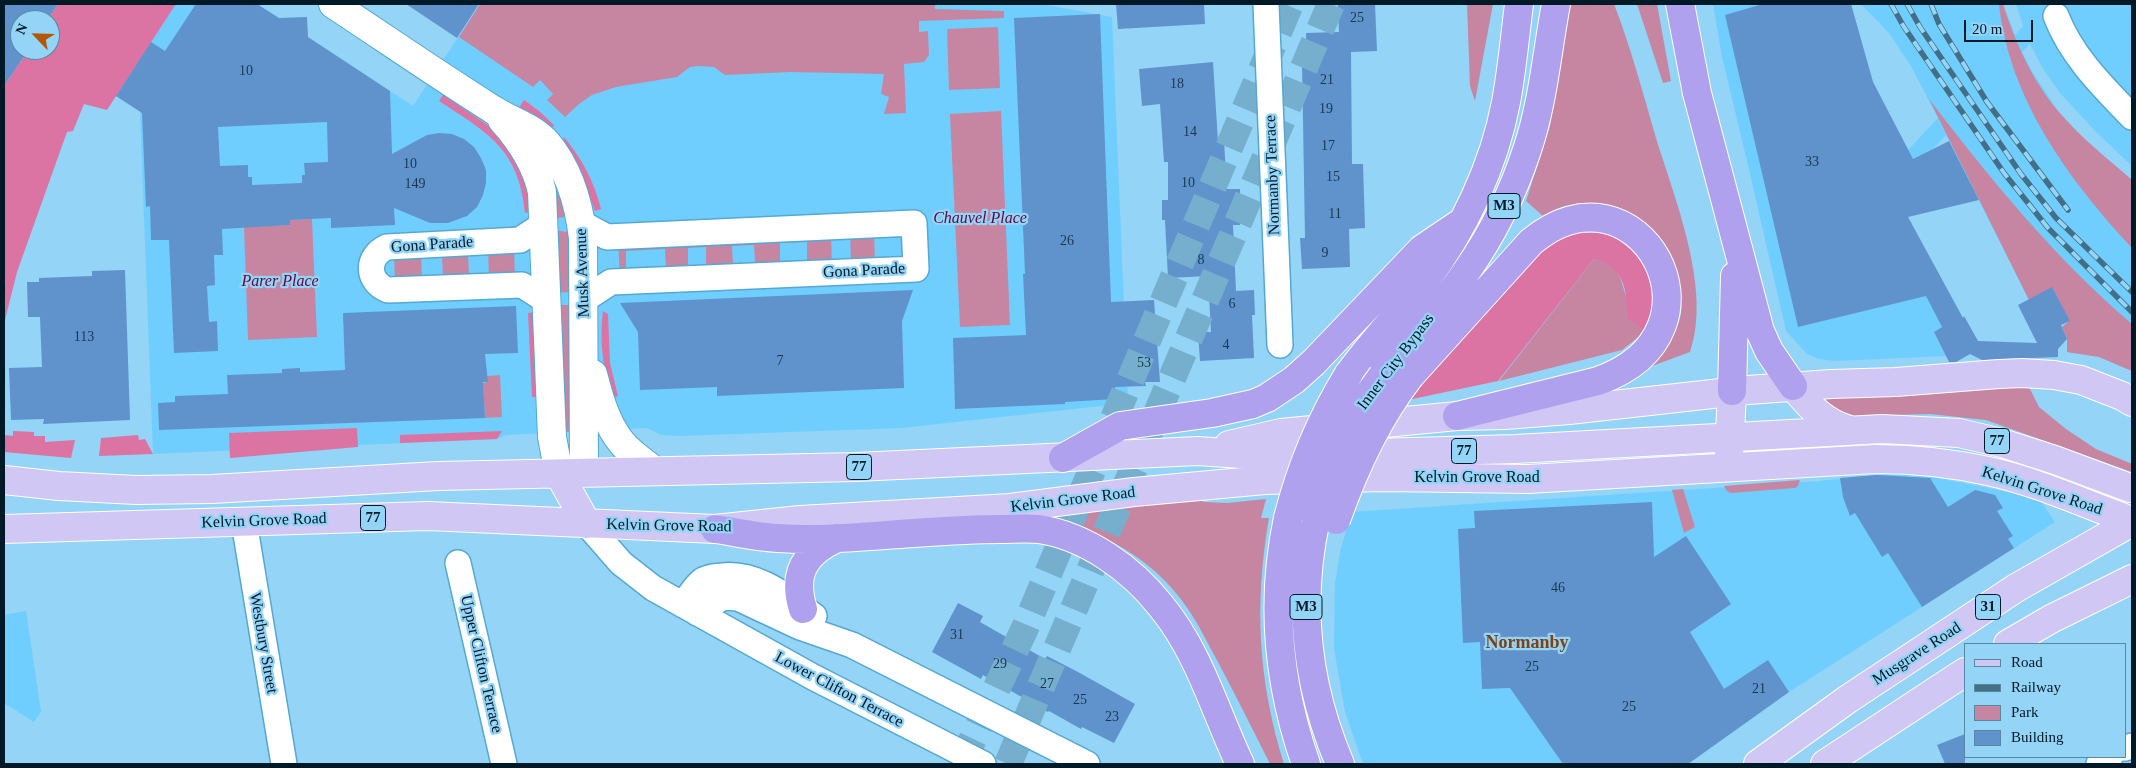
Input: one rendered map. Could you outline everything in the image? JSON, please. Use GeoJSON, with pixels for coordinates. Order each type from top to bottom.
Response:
{"type":"FeatureCollection","features":[{"type":"Feature","properties":{"kind":"highway","name":"Inner City Bypass"},"geometry":{"type":"LineString","coordinates":[[1306,764],[1282,677],[1279,641],[1279,577],[1288,518],[1310,446],[1320,423],[1348,375],[1376,338],[1425,280],[1462,222],[1481,182],[1498,136],[1506,101],[1519,4]]}},
{"type":"Feature","properties":{"kind":"highway","name":"Inner City Bypass"},"geometry":{"type":"LineString","coordinates":[[1340,764],[1316,696],[1306,623],[1309,558],[1326,520],[1325,487],[1346,433],[1361,406],[1382,376],[1466,272],[1484,244],[1512,191],[1528,148],[1538,107],[1556,4]]}},
{"type":"Feature","properties":{"kind":"highway"},"geometry":{"type":"LineString","coordinates":[[1680,4],[1697,92],[1760,331],[1769,351],[1793,386]]}},
{"type":"Feature","properties":{"kind":"highway"},"geometry":{"type":"LineString","coordinates":[[1326,520],[1349,482],[1366,445],[1410,376],[1531,242],[1543,232],[1564,222],[1586,217],[1617,223],[1630,229],[1653,250],[1665,279],[1667,294],[1666,310],[1662,325],[1647,351],[1638,361],[1598,381],[1457,416]]}},
{"type":"Feature","properties":{"kind":"highway"},"geometry":{"type":"LineString","coordinates":[[1062,458],[1120,426],[1241,407],[1253,404],[1274,394],[1294,380],[1314,362],[1422,249],[1462,222]]}},
{"type":"Feature","properties":{"kind":"highway"},"geometry":{"type":"LineString","coordinates":[[1732,391],[1736,242]]}},
{"type":"Feature","properties":{"kind":"highway"},"geometry":{"type":"LineString","coordinates":[[715,529],[778,538],[837,538],[963,529],[1039,529],[1071,538],[1094,549],[1114,562],[1146,587],[1162,607],[1193,655],[1240,764]]}},
{"type":"Feature","properties":{"kind":"highway"},"geometry":{"type":"LineString","coordinates":[[803,609],[799,586],[803,566],[814,551],[837,538]]}},
{"type":"Feature","properties":{"kind":"highway"},"geometry":{"type":"LineString","coordinates":[[1279,641],[1272,672],[1276,712],[1289,764]]}},
{"type":"Feature","properties":{"kind":"highway"},"geometry":{"type":"LineString","coordinates":[[1193,655],[1213,672],[1258,764]]}},
{"type":"Feature","properties":{"kind":"main road","name":"Kelvin Grove Road"},"geometry":{"type":"LineString","coordinates":[[1198,451],[1281,433],[1457,416],[1505,416],[1793,386],[1896,382],[1999,374],[2046,375],[2081,380],[2122,396],[2132,402]]}},
{"type":"Feature","properties":{"kind":"main road"},"geometry":{"type":"LineString","coordinates":[[1793,386],[1818,414],[1828,421],[1856,431]]}},
{"type":"Feature","properties":{"kind":"main road"},"geometry":{"type":"LineString","coordinates":[[1728,467],[1732,391]]}},
{"type":"Feature","properties":{"kind":"main road","name":"Kelvin Grove Road"},"geometry":{"type":"LineString","coordinates":[[4,480],[59,486],[136,490],[212,489],[438,476],[856,467],[1198,451],[1270,456],[1515,449],[1856,431],[1918,430],[1959,433],[2002,443],[2055,460],[2130,488]]}},
{"type":"Feature","properties":{"kind":"main road","name":"Kelvin Grove Road"},"geometry":{"type":"LineString","coordinates":[[4,529],[428,516],[715,529],[800,520],[1010,508],[1134,492],[1266,480],[1384,477],[1528,479],[1875,460],[1909,460],[1950,464],[1990,471],[2033,484],[2132,522]]}},
{"type":"Feature","properties":{"kind":"main road"},"geometry":{"type":"LineString","coordinates":[[572,474],[587,524]]}},
{"type":"Feature","properties":{"kind":"main road","name":"Musgrave Road"},"geometry":{"type":"LineString","coordinates":[[1758,764],[1848,699],[2016,588],[2132,522]]}},
{"type":"Feature","properties":{"kind":"main road"},"geometry":{"type":"LineString","coordinates":[[2010,643],[2050,619],[2132,579]]}},
{"type":"Feature","properties":{"kind":"main road"},"geometry":{"type":"LineString","coordinates":[[2099,596],[2132,592]]}},
{"type":"Feature","properties":{"kind":"main road"},"geometry":{"type":"LineString","coordinates":[[1826,764],[1964,673]]}},
{"type":"Feature","properties":{"kind":"street","name":"Musk Avenue"},"geometry":{"type":"LineString","coordinates":[[333,4],[495,112],[527,128],[546,142],[568,176],[581,223],[585,341],[572,474]]}},
{"type":"Feature","properties":{"kind":"street","name":"Normanby Terrace"},"geometry":{"type":"LineString","coordinates":[[1266,4],[1280,346]]}},
{"type":"Feature","properties":{"kind":"street"},"geometry":{"type":"LineString","coordinates":[[2056,16],[2071,49],[2132,117]]}},
{"type":"Feature","properties":{"kind":"street","name":"Musk Avenue"},"geometry":{"type":"LineString","coordinates":[[495,112],[522,144],[535,168],[542,192],[552,437],[572,474]]}},
{"type":"Feature","properties":{"kind":"street","name":"Gona Parade"},"geometry":{"type":"LineString","coordinates":[[581,223],[607,236],[914,223],[916,269],[611,282],[584,299]]}},
{"type":"Feature","properties":{"kind":"street","name":"Gona Parade"},"geometry":{"type":"LineString","coordinates":[[544,224],[520,240],[386,247],[374,255],[370,269],[376,283],[388,290],[522,285],[547,300]]}},
{"type":"Feature","properties":{"kind":"street"},"geometry":{"type":"LineString","coordinates":[[585,341],[599,394],[612,428],[625,446],[655,471]]}},
{"type":"Feature","properties":{"kind":"street","name":"Westbury Street"},"geometry":{"type":"LineString","coordinates":[[244,522],[284,764]]}},
{"type":"Feature","properties":{"kind":"street","name":"Lower Clifton Terrace"},"geometry":{"type":"LineString","coordinates":[[587,524],[627,568],[646,584],[812,678],[983,764]]}},
{"type":"Feature","properties":{"kind":"street","name":"Upper Clifton Terrace"},"geometry":{"type":"LineString","coordinates":[[458,563],[504,764]]}},
{"type":"Feature","properties":{"kind":"street"},"geometry":{"type":"LineString","coordinates":[[690,609],[694,590],[705,579],[736,575],[746,576],[760,582],[803,609],[852,644],[1087,764]]}},
{"type":"Feature","properties":{"kind":"street"},"geometry":{"type":"LineString","coordinates":[[690,609],[719,599],[734,597],[800,627],[852,644]]}},
{"type":"Feature","properties":{"kind":"shaded area"},"geometry":{"type":"Polygon","coordinates":[[[58,4],[176,4],[107,110],[84,104],[73,131],[67,132],[17,272],[4,324],[4,86],[21,60],[60,60],[60,10],[54,10],[58,4]]]}},
{"type":"Feature","properties":{"kind":"shaded area"},"geometry":{"type":"Polygon","coordinates":[[[176,4],[257,4],[413,106],[480,4],[1041,4],[1112,17],[1128,403],[901,428],[681,436],[661,435],[647,428],[506,435],[497,439],[153,454],[140,111],[116,96],[176,4]]]}},
{"type":"Feature","properties":{"kind":"shaded area"},"geometry":{"type":"Polygon","coordinates":[[[1713,4],[1851,4],[1873,82],[1908,150],[1938,118],[1911,66],[1889,33],[1861,4],[2003,4],[2015,35],[2023,26],[2016,4],[2132,4],[2132,166],[2096,132],[2060,93],[2043,69],[2030,44],[2022,52],[2033,73],[2058,111],[2088,143],[2132,180],[2132,371],[2099,357],[2067,352],[2067,339],[2062,327],[2069,321],[2052,288],[2029,300],[1946,135],[1916,167],[1908,217],[1912,223],[1904,227],[1942,327],[1934,332],[1946,356],[1835,361],[1819,359],[1807,354],[1786,331],[1722,57],[1713,4]]]}},
{"type":"Feature","properties":{"kind":"shaded area"},"geometry":{"type":"Polygon","coordinates":[[[443,95],[492,128],[503,139],[527,182],[531,212],[525,213],[522,191],[516,173],[508,158],[486,134],[439,101],[443,95]]]}},
{"type":"Feature","properties":{"kind":"shaded area"},"geometry":{"type":"Polygon","coordinates":[[[524,100],[555,126],[546,128],[521,110],[520,106],[524,100]]]}},
{"type":"Feature","properties":{"kind":"shaded area"},"geometry":{"type":"Polygon","coordinates":[[[564,137],[587,171],[601,209],[595,211],[584,180],[562,145],[564,137]]]}},
{"type":"Feature","properties":{"kind":"shaded area"},"geometry":{"type":"Polygon","coordinates":[[[1613,232],[1644,256],[1657,295],[1646,331],[1628,319],[1625,290],[1619,275],[1605,263],[1594,259],[1498,381],[1403,401],[1538,249],[1561,233],[1613,232]]]}},
{"type":"Feature","properties":{"kind":"shaded area"},"geometry":{"type":"Polygon","coordinates":[[[603,311],[608,314],[610,363],[618,396],[612,398],[606,377],[603,355],[601,333],[603,311]]]}},
{"type":"Feature","properties":{"kind":"shaded area"},"geometry":{"type":"Polygon","coordinates":[[[535,312],[538,397],[532,397],[528,313],[535,312]]]}},
{"type":"Feature","properties":{"kind":"shaded area"},"geometry":{"type":"Polygon","coordinates":[[[357,428],[358,447],[230,458],[229,433],[357,428]]]}},
{"type":"Feature","properties":{"kind":"shaded area"},"geometry":{"type":"Polygon","coordinates":[[[13,431],[34,432],[34,436],[45,436],[45,442],[75,440],[71,458],[4,452],[4,435],[13,436],[13,431]]]}},
{"type":"Feature","properties":{"kind":"shaded area"},"geometry":{"type":"Polygon","coordinates":[[[502,431],[497,439],[400,443],[400,435],[502,431]]]}},
{"type":"Feature","properties":{"kind":"shaded area"},"geometry":{"type":"Polygon","coordinates":[[[138,435],[139,440],[145,439],[153,454],[99,456],[101,438],[138,435]]]}},
{"type":"Feature","properties":{"kind":"shaded area"},"geometry":{"type":"Polygon","coordinates":[[[1907,472],[2039,498],[2055,522],[1789,692],[1688,764],[1363,764],[1345,712],[1334,648],[1335,584],[1340,552],[1351,512],[1819,481],[1907,472]]]}},
{"type":"Feature","properties":{"kind":"shaded area"},"geometry":{"type":"Polygon","coordinates":[[[26,611],[41,712],[34,722],[4,703],[4,615],[26,611]]]}},
{"type":"Feature","properties":{"kind":"green space"},"geometry":{"type":"Polygon","coordinates":[[[480,4],[935,4],[935,9],[1004,11],[1004,18],[919,21],[919,32],[928,31],[929,55],[924,62],[904,64],[906,113],[884,114],[889,97],[881,94],[884,74],[791,72],[725,75],[714,67],[698,66],[690,67],[677,77],[616,87],[592,95],[565,117],[547,100],[553,94],[540,80],[533,87],[459,37],[480,4]]]}},
{"type":"Feature","properties":{"kind":"green space"},"geometry":{"type":"Polygon","coordinates":[[[1467,4],[1493,4],[1475,101],[1470,86],[1467,4]]]}},
{"type":"Feature","properties":{"kind":"green space"},"geometry":{"type":"Polygon","coordinates":[[[1570,4],[1614,4],[1681,216],[1688,245],[1697,301],[1696,327],[1690,352],[1652,366],[1673,335],[1681,311],[1678,276],[1673,260],[1664,246],[1639,223],[1607,209],[1573,205],[1560,208],[1543,216],[1526,201],[1550,126],[1570,4]]]}},
{"type":"Feature","properties":{"kind":"green space"},"geometry":{"type":"Polygon","coordinates":[[[1637,4],[1657,4],[1671,81],[1663,83],[1637,4]]]}},
{"type":"Feature","properties":{"kind":"green space"},"geometry":{"type":"Polygon","coordinates":[[[1999,4],[2003,4],[2013,33],[2033,75],[2059,112],[2094,148],[2132,180],[2132,248],[2086,195],[2065,166],[2029,105],[2015,73],[2005,39],[1999,4]]]}},
{"type":"Feature","properties":{"kind":"green space"},"geometry":{"type":"Polygon","coordinates":[[[998,27],[1000,88],[949,90],[947,29],[998,27]]]}},
{"type":"Feature","properties":{"kind":"green space"},"geometry":{"type":"Polygon","coordinates":[[[1929,99],[2000,188],[2050,245],[2132,324],[2132,371],[2099,357],[2067,352],[2067,339],[2062,327],[2069,321],[2052,288],[2029,300],[1929,99]]]}},
{"type":"Feature","properties":{"kind":"green space","name":"Chauvel Place"},"geometry":{"type":"Polygon","coordinates":[[[1001,111],[1010,325],[960,327],[950,114],[1001,111]]]}},
{"type":"Feature","properties":{"kind":"green space"},"geometry":{"type":"Polygon","coordinates":[[[540,149],[553,165],[567,217],[553,218],[540,149]]]}},
{"type":"Feature","properties":{"kind":"green space","name":"Parer Place"},"geometry":{"type":"Polygon","coordinates":[[[312,219],[317,337],[248,340],[244,227],[290,225],[290,220],[312,219]]]}},
{"type":"Feature","properties":{"kind":"green space"},"geometry":{"type":"Polygon","coordinates":[[[553,230],[568,232],[571,290],[569,292],[556,293],[553,230]]]}},
{"type":"Feature","properties":{"kind":"green space"},"geometry":{"type":"Polygon","coordinates":[[[874,230],[875,266],[851,261],[850,231],[874,230]]]}},
{"type":"Feature","properties":{"kind":"green space"},"geometry":{"type":"Polygon","coordinates":[[[831,232],[832,268],[620,278],[618,242],[831,232]],[[807,242],[780,243],[780,261],[807,261],[807,242]],[[754,245],[732,246],[733,264],[755,263],[754,245]],[[706,247],[688,248],[688,266],[706,265],[706,247]],[[665,249],[626,251],[626,269],[666,267],[665,249]]]}},
{"type":"Feature","properties":{"kind":"green space"},"geometry":{"type":"Polygon","coordinates":[[[514,246],[515,280],[489,281],[488,247],[514,246]]]}},
{"type":"Feature","properties":{"kind":"green space"},"geometry":{"type":"Polygon","coordinates":[[[421,250],[422,284],[395,286],[394,251],[421,250]]]}},
{"type":"Feature","properties":{"kind":"green space"},"geometry":{"type":"Polygon","coordinates":[[[468,255],[469,275],[443,277],[442,256],[468,255]]]}},
{"type":"Feature","properties":{"kind":"green space"},"geometry":{"type":"Polygon","coordinates":[[[1594,259],[1609,265],[1617,272],[1626,296],[1646,331],[1622,350],[1499,381],[1594,259]]]}},
{"type":"Feature","properties":{"kind":"green space"},"geometry":{"type":"Polygon","coordinates":[[[557,305],[570,305],[575,431],[563,432],[557,305]]]}},
{"type":"Feature","properties":{"kind":"green space"},"geometry":{"type":"Polygon","coordinates":[[[500,375],[502,417],[485,418],[483,383],[488,382],[487,376],[500,375]]]}},
{"type":"Feature","properties":{"kind":"green space"},"geometry":{"type":"Polygon","coordinates":[[[2029,387],[2039,407],[2066,429],[2096,449],[2132,464],[2132,472],[1986,420],[1930,414],[1854,416],[1835,409],[1822,397],[1937,389],[2029,387]]]}},
{"type":"Feature","properties":{"kind":"green space"},"geometry":{"type":"Polygon","coordinates":[[[1800,480],[1795,488],[1731,493],[1724,486],[1800,480]]]}},
{"type":"Feature","properties":{"kind":"green space"},"geometry":{"type":"Polygon","coordinates":[[[1683,489],[1695,527],[1684,533],[1672,490],[1683,489]]]}},
{"type":"Feature","properties":{"kind":"green space"},"geometry":{"type":"Polygon","coordinates":[[[1177,495],[1205,502],[1227,503],[1266,499],[1261,518],[1269,518],[1261,581],[1261,642],[1269,703],[1284,764],[1270,764],[1196,622],[1163,578],[1148,565],[1116,544],[1061,523],[1060,517],[1084,508],[1177,495]]]}},
{"type":"Feature","properties":{"kind":"building"},"geometry":{"type":"Polygon","coordinates":[[[4,4],[58,4],[54,10],[10,10],[10,60],[21,60],[4,86],[4,4]]]}},
{"type":"Feature","properties":{"kind":"building"},"geometry":{"type":"Polygon","coordinates":[[[196,4],[257,4],[279,18],[307,17],[308,37],[390,91],[392,154],[427,135],[439,133],[452,134],[464,139],[474,147],[486,170],[486,183],[483,195],[477,207],[467,216],[448,223],[430,223],[394,208],[395,225],[331,228],[331,218],[290,220],[290,225],[222,229],[223,255],[214,255],[215,285],[207,286],[209,322],[217,321],[218,351],[174,353],[169,240],[151,240],[150,206],[146,207],[142,113],[116,96],[151,42],[165,51],[196,4]],[[327,122],[218,127],[220,166],[248,165],[248,177],[252,177],[252,185],[302,183],[302,175],[305,175],[304,163],[328,162],[327,122]]]}},
{"type":"Feature","properties":{"kind":"building"},"geometry":{"type":"Polygon","coordinates":[[[406,4],[479,4],[457,38],[406,4]]]}},
{"type":"Feature","properties":{"kind":"building"},"geometry":{"type":"Polygon","coordinates":[[[1116,4],[1204,4],[1205,24],[1118,29],[1116,4]]]}},
{"type":"Feature","properties":{"kind":"building"},"geometry":{"type":"Polygon","coordinates":[[[1338,4],[1375,4],[1377,51],[1351,52],[1352,164],[1363,164],[1365,228],[1349,229],[1350,267],[1302,269],[1300,238],[1305,238],[1302,61],[1307,61],[1306,33],[1339,32],[1338,4]]]}},
{"type":"Feature","properties":{"kind":"building"},"geometry":{"type":"Polygon","coordinates":[[[1763,4],[1851,4],[1873,82],[1913,159],[1949,141],[1979,200],[1908,217],[1963,318],[1964,316],[1978,341],[2037,343],[2018,305],[2052,287],[2070,321],[2061,325],[2067,339],[2058,349],[2058,357],[1982,360],[1970,354],[1956,362],[1949,362],[1934,332],[1942,327],[1926,296],[1798,327],[1725,15],[1763,4]]]}},
{"type":"Feature","properties":{"kind":"building"},"geometry":{"type":"Polygon","coordinates":[[[1100,14],[1111,302],[1154,300],[1160,382],[1145,382],[1146,386],[1115,387],[1115,399],[1065,402],[1065,404],[955,409],[953,338],[1026,335],[1014,18],[1100,14]]]}},
{"type":"Feature","properties":{"kind":"building"},"geometry":{"type":"Polygon","coordinates":[[[1213,62],[1218,142],[1224,141],[1227,189],[1240,189],[1240,225],[1233,225],[1236,291],[1254,290],[1255,315],[1252,315],[1254,358],[1200,361],[1198,332],[1211,332],[1208,276],[1168,278],[1165,220],[1162,220],[1162,200],[1168,200],[1168,162],[1164,162],[1160,104],[1142,106],[1139,69],[1213,62]]]}},
{"type":"Feature","properties":{"kind":"building"},"geometry":{"type":"Polygon","coordinates":[[[125,270],[130,420],[43,424],[44,419],[11,420],[9,368],[42,367],[40,317],[28,317],[27,282],[39,282],[39,278],[92,276],[92,271],[125,270]]]}},
{"type":"Feature","properties":{"kind":"building"},"geometry":{"type":"Polygon","coordinates":[[[913,290],[902,321],[904,388],[717,396],[717,387],[640,390],[638,332],[620,303],[913,290]]]}},
{"type":"Feature","properties":{"kind":"building"},"geometry":{"type":"Polygon","coordinates":[[[516,306],[518,353],[485,354],[488,382],[483,382],[485,418],[159,430],[158,403],[175,402],[175,396],[228,394],[227,375],[282,373],[282,369],[300,368],[300,372],[345,370],[343,313],[516,306]]]}},
{"type":"Feature","properties":{"kind":"building"},"geometry":{"type":"Polygon","coordinates":[[[1877,475],[1930,478],[1948,507],[1975,490],[1995,495],[2003,508],[1997,511],[2013,536],[2008,539],[2014,548],[1922,607],[1888,553],[1882,557],[1855,513],[1850,516],[1843,497],[1840,478],[1877,475]]]}},
{"type":"Feature","properties":{"kind":"building"},"geometry":{"type":"Polygon","coordinates":[[[1652,502],[1654,557],[1686,536],[1731,604],[1690,632],[1724,689],[1768,660],[1789,692],[1688,764],[1563,764],[1510,688],[1482,689],[1480,642],[1463,643],[1458,529],[1475,528],[1474,511],[1652,502]]]}},
{"type":"Feature","properties":{"kind":"building"},"geometry":{"type":"Polygon","coordinates":[[[958,603],[983,616],[980,622],[1045,659],[1047,656],[1135,704],[1114,743],[1048,712],[983,675],[981,679],[932,652],[958,603]]]}},
{"type":"Feature","properties":{"kind":"building"},"geometry":{"type":"Polygon","coordinates":[[[1964,734],[1965,764],[1945,764],[1937,745],[1964,734]]]}},
{"type":"Feature","properties":{"kind":"tunnel"},"geometry":{"type":"LineString","coordinates":[[961,764],[1025,628],[1290,4]]}},
{"type":"Feature","properties":{"kind":"tunnel"},"geometry":{"type":"LineString","coordinates":[[1008,764],[1331,4]]}},
{"type":"Feature","properties":{"kind":"railway"},"geometry":{"type":"LineString","coordinates":[[1891,4],[1904,27],[2004,173],[2048,228],[2132,312]]}},
{"type":"Feature","properties":{"kind":"railway"},"geometry":{"type":"LineString","coordinates":[[1907,4],[1920,27],[2021,174],[2056,218],[2132,292]]}},
{"type":"Feature","properties":{"kind":"railway"},"geometry":{"type":"LineString","coordinates":[[1931,4],[1939,24],[1987,102],[2068,210]]}},
{"type":"Feature","properties":{"kind":"district","name":"Normanby"},"geometry":{"type":"Point","coordinates":[1527,643]}}]}
